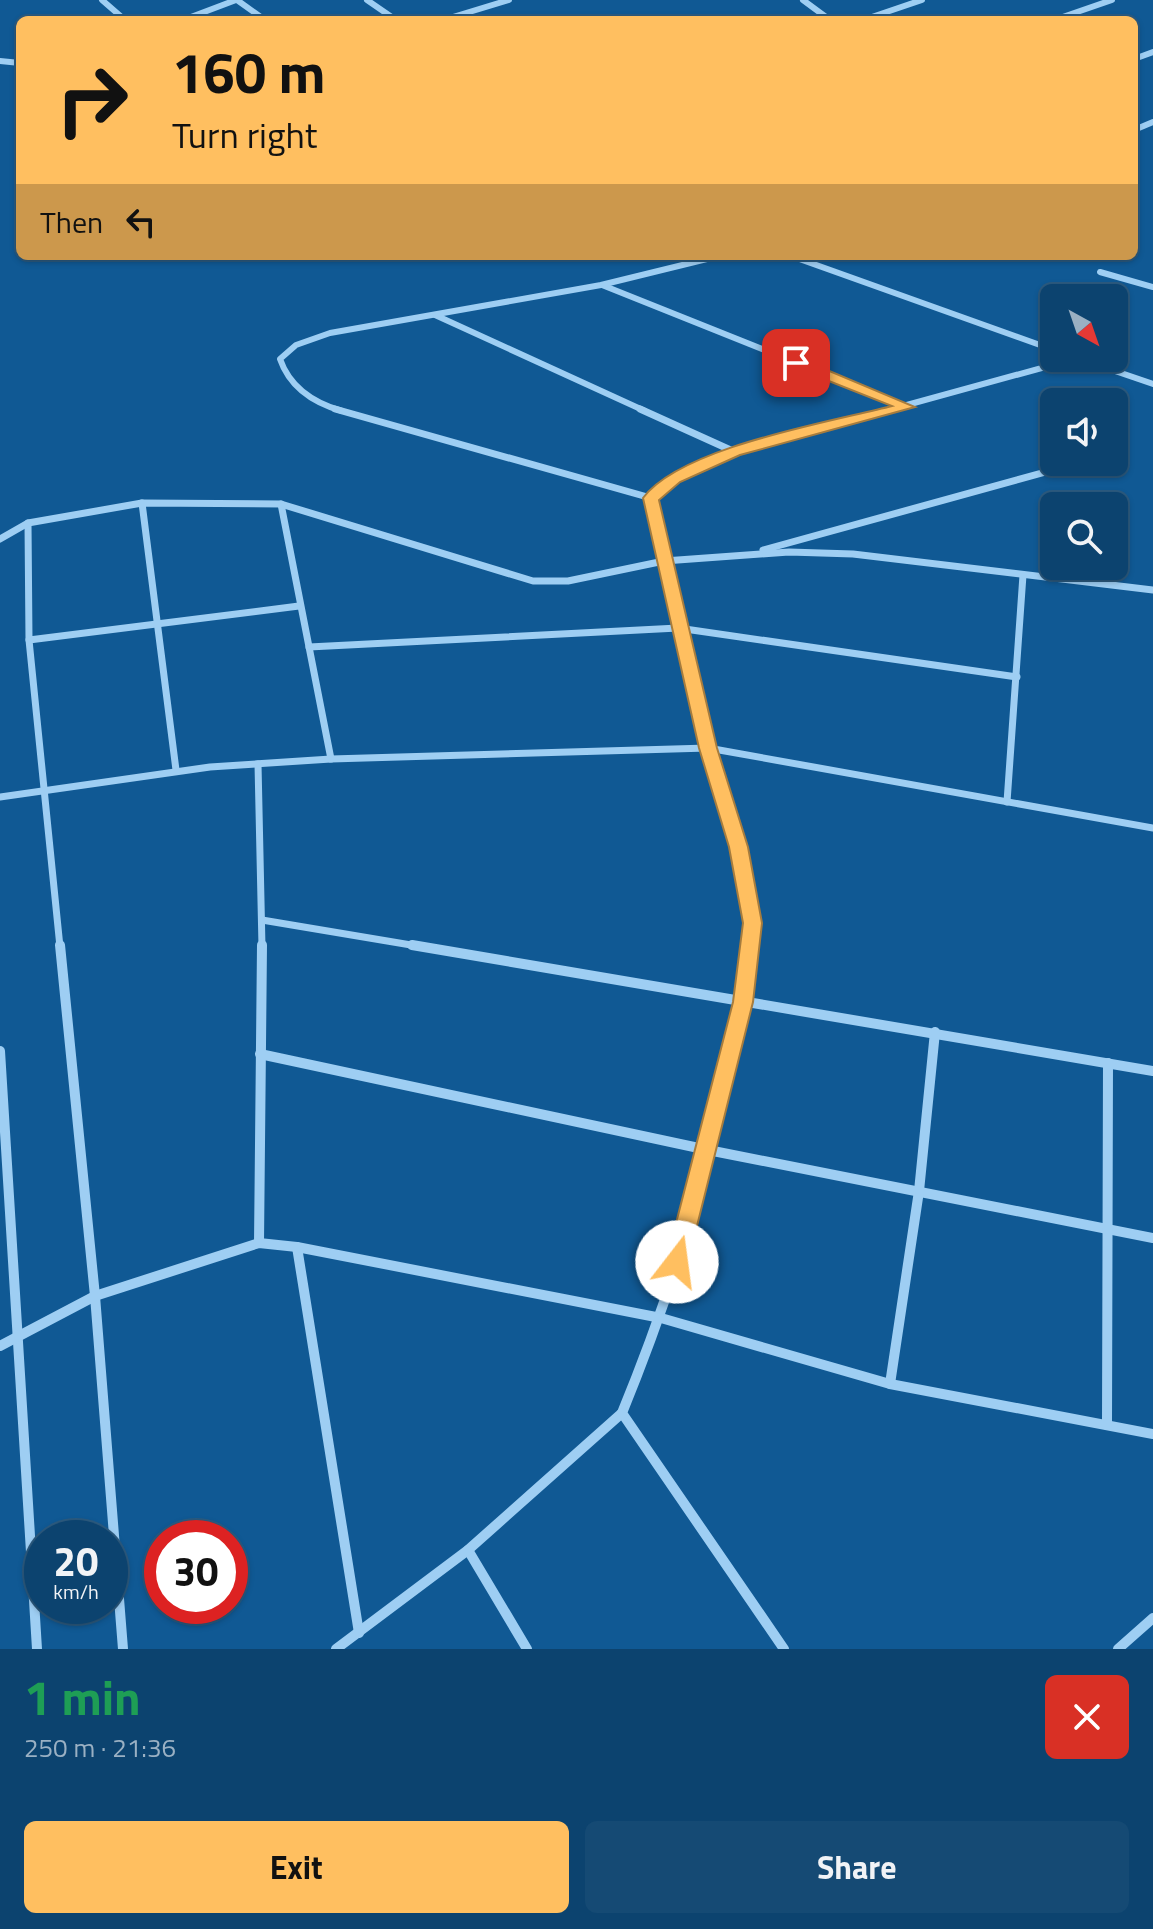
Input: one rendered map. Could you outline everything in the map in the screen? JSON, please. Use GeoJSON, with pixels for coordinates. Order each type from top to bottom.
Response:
{"type":"FeatureCollection","features":[{"type":"Feature","properties":{"kind":"street"},"geometry":{"type":"LineString","coordinates":[[102,0],[120,16]]}},
{"type":"Feature","properties":{"kind":"street"},"geometry":{"type":"LineString","coordinates":[[194,16],[236,0],[259,16]]}},
{"type":"Feature","properties":{"kind":"street"},"geometry":{"type":"LineString","coordinates":[[367,0],[390,16]]}},
{"type":"Feature","properties":{"kind":"street"},"geometry":{"type":"LineString","coordinates":[[456,16],[509,0]]}},
{"type":"Feature","properties":{"kind":"street"},"geometry":{"type":"LineString","coordinates":[[803,0],[825,16]]}},
{"type":"Feature","properties":{"kind":"street"},"geometry":{"type":"LineString","coordinates":[[875,16],[922,0]]}},
{"type":"Feature","properties":{"kind":"street"},"geometry":{"type":"LineString","coordinates":[[1066,16],[1112,0]]}},
{"type":"Feature","properties":{"kind":"street"},"geometry":{"type":"LineString","coordinates":[[651,498],[322,405],[293,386],[284,373],[280,359],[296,345],[330,333],[601,285],[703,260]]}},
{"type":"Feature","properties":{"kind":"street"},"geometry":{"type":"LineString","coordinates":[[802,260],[1040,345]]}},
{"type":"Feature","properties":{"kind":"street"},"geometry":{"type":"LineString","coordinates":[[1100,272],[1153,287]]}},
{"type":"Feature","properties":{"kind":"street"},"geometry":{"type":"LineString","coordinates":[[601,285],[908,407]]}},
{"type":"Feature","properties":{"kind":"street"},"geometry":{"type":"LineString","coordinates":[[434,315],[735,452]]}},
{"type":"Feature","properties":{"kind":"street"},"geometry":{"type":"LineString","coordinates":[[651,498],[674,478],[735,452],[1040,369]]}},
{"type":"Feature","properties":{"kind":"street"},"geometry":{"type":"LineString","coordinates":[[1118,372],[1153,384]]}},
{"type":"Feature","properties":{"kind":"street"},"geometry":{"type":"LineString","coordinates":[[748,554],[1040,474]]}},
{"type":"Feature","properties":{"kind":"street"},"geometry":{"type":"LineString","coordinates":[[336,1649],[468,1550],[622,1413],[661,1318],[708,1150],[743,1002],[752,923],[739,847],[708,748],[678,628],[651,498]]}},
{"type":"Feature","properties":{"kind":"street"},"geometry":{"type":"LineString","coordinates":[[142,503],[176,770]]}},
{"type":"Feature","properties":{"kind":"street"},"geometry":{"type":"LineString","coordinates":[[0,539],[28,523],[142,503],[281,504],[533,581],[568,581],[664,561],[748,554],[853,554],[1153,590]]}},
{"type":"Feature","properties":{"kind":"street"},"geometry":{"type":"LineString","coordinates":[[281,504],[331,759]]}},
{"type":"Feature","properties":{"kind":"street"},"geometry":{"type":"LineString","coordinates":[[28,523],[29,640],[47,790],[95,1296],[123,1649]]}},
{"type":"Feature","properties":{"kind":"street"},"geometry":{"type":"LineString","coordinates":[[1007,802],[1023,575]]}},
{"type":"Feature","properties":{"kind":"street"},"geometry":{"type":"LineString","coordinates":[[29,640],[299,606]]}},
{"type":"Feature","properties":{"kind":"street"},"geometry":{"type":"LineString","coordinates":[[309,647],[678,628],[1017,677]]}},
{"type":"Feature","properties":{"kind":"street"},"geometry":{"type":"LineString","coordinates":[[0,797],[176,770],[258,764],[331,759],[708,748],[1153,828]]}},
{"type":"Feature","properties":{"kind":"street"},"geometry":{"type":"LineString","coordinates":[[258,764],[262,920],[259,1243]]}},
{"type":"Feature","properties":{"kind":"street"},"geometry":{"type":"LineString","coordinates":[[262,920],[1153,1071]]}},
{"type":"Feature","properties":{"kind":"street"},"geometry":{"type":"LineString","coordinates":[[890,1384],[919,1191],[935,1032]]}},
{"type":"Feature","properties":{"kind":"street"},"geometry":{"type":"LineString","coordinates":[[0,1053],[37,1649]]}},
{"type":"Feature","properties":{"kind":"street"},"geometry":{"type":"LineString","coordinates":[[260,1054],[708,1150],[1153,1238]]}},
{"type":"Feature","properties":{"kind":"street"},"geometry":{"type":"LineString","coordinates":[[1107,1425],[1108,1063]]}},
{"type":"Feature","properties":{"kind":"street"},"geometry":{"type":"LineString","coordinates":[[0,1346],[95,1296],[259,1243],[297,1247],[661,1318],[890,1384],[1153,1434]]}},
{"type":"Feature","properties":{"kind":"street"},"geometry":{"type":"LineString","coordinates":[[297,1247],[359,1633]]}},
{"type":"Feature","properties":{"kind":"street"},"geometry":{"type":"LineString","coordinates":[[622,1413],[784,1649]]}},
{"type":"Feature","properties":{"kind":"street"},"geometry":{"type":"LineString","coordinates":[[468,1550],[527,1649]]}},
{"type":"Feature","properties":{"kind":"street"},"geometry":{"type":"LineString","coordinates":[[1118,1649],[1153,1618]]}},
{"type":"Feature","properties":{"kind":"route"},"geometry":{"type":"LineString","coordinates":[[677,1262],[708,1150],[743,1002],[752,923],[739,847],[708,748],[678,628],[657,515],[651,498],[674,478],[735,452],[908,407],[796,363]]}}]}
